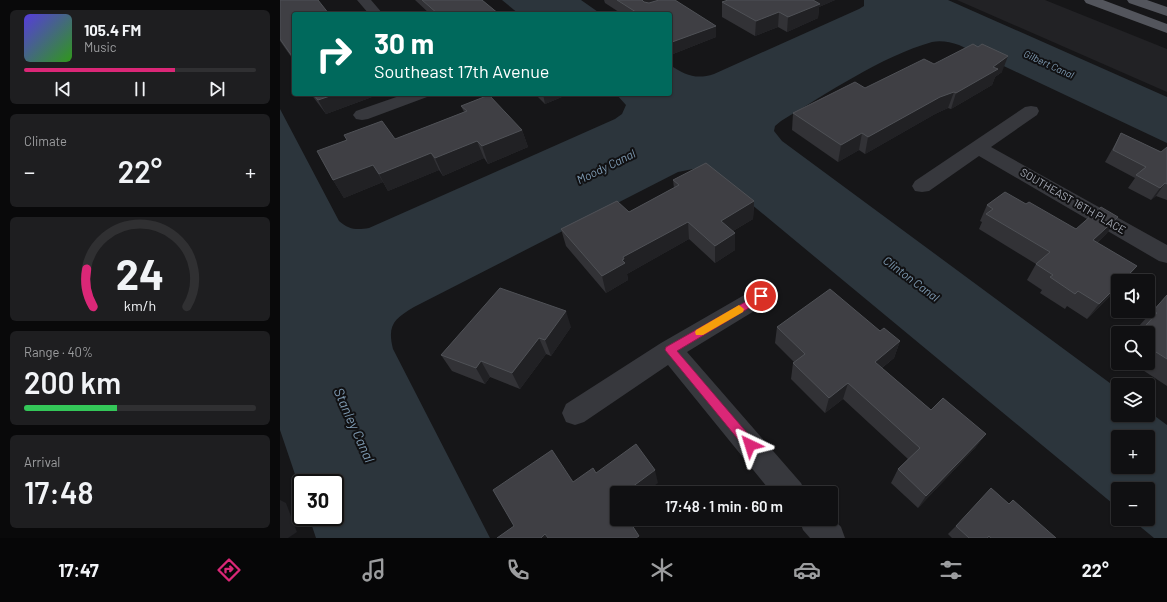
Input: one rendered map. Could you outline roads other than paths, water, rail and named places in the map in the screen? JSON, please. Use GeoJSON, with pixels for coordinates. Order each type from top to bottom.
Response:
{"type":"FeatureCollection","features":[{"type":"Feature","properties":{"kind":"main road"},"geometry":{"type":"LineString","coordinates":[[1091,0],[1167,29]]}},
{"type":"Feature","properties":{"kind":"main road"},"geometry":{"type":"LineString","coordinates":[[1134,0],[1167,12]]}},
{"type":"Feature","properties":{"kind":"main road"},"geometry":{"type":"LineString","coordinates":[[1120,11],[1167,16]]}},
{"type":"Feature","properties":{"kind":"street"},"geometry":{"type":"LineString","coordinates":[[364,0],[374,12]]}},
{"type":"Feature","properties":{"kind":"street"},"geometry":{"type":"LineString","coordinates":[[362,115],[415,96]]}},
{"type":"Feature","properties":{"kind":"street"},"geometry":{"type":"LineString","coordinates":[[922,186],[1031,112]]}},
{"type":"Feature","properties":{"kind":"street","name":"SOUTHEAST 16TH PLACE"},"geometry":{"type":"LineString","coordinates":[[979,148],[1167,255]]}},
{"type":"Feature","properties":{"kind":"street"},"geometry":{"type":"LineString","coordinates":[[575,413],[670,350],[761,296]]}},
{"type":"Feature","properties":{"kind":"street"},"geometry":{"type":"LineString","coordinates":[[670,350],[785,486]]}},
{"type":"Feature","properties":{"kind":"street"},"geometry":{"type":"LineString","coordinates":[[820,526],[830,538]]}},
{"type":"Feature","properties":{"kind":"water"},"geometry":{"type":"Polygon","coordinates":[[[502,0],[581,0],[598,12],[517,12],[502,0]]]}},
{"type":"Feature","properties":{"kind":"water"},"geometry":{"type":"Polygon","coordinates":[[[864,0],[948,0],[1167,97],[1167,143],[959,45],[935,41],[913,48],[874,66],[781,121],[775,126],[774,131],[782,141],[1111,384],[1111,422],[1155,422],[1155,416],[1167,425],[1167,538],[1154,538],[1139,526],[1155,526],[1155,482],[1111,482],[1111,502],[716,175],[698,168],[678,172],[414,307],[401,315],[394,324],[391,334],[393,349],[490,538],[316,538],[312,526],[344,526],[344,474],[295,474],[280,430],[280,109],[339,221],[353,229],[361,229],[369,228],[615,119],[622,114],[626,105],[618,96],[672,96],[672,66],[691,76],[702,77],[714,74],[859,9],[864,6],[864,0]]]}},
{"type":"Feature","properties":{"kind":"water label","name":"Gilbert Canal"},"geometry":{"type":"Point","coordinates":[1049,64]}},
{"type":"Feature","properties":{"kind":"water label","name":"Moody Canal"},"geometry":{"type":"Point","coordinates":[606,167]}},
{"type":"Feature","properties":{"kind":"water label","name":"Clinton Canal"},"geometry":{"type":"Point","coordinates":[911,279]}},
{"type":"Feature","properties":{"kind":"water label","name":"Stanley Canal"},"geometry":{"type":"Point","coordinates":[354,425]}}]}
